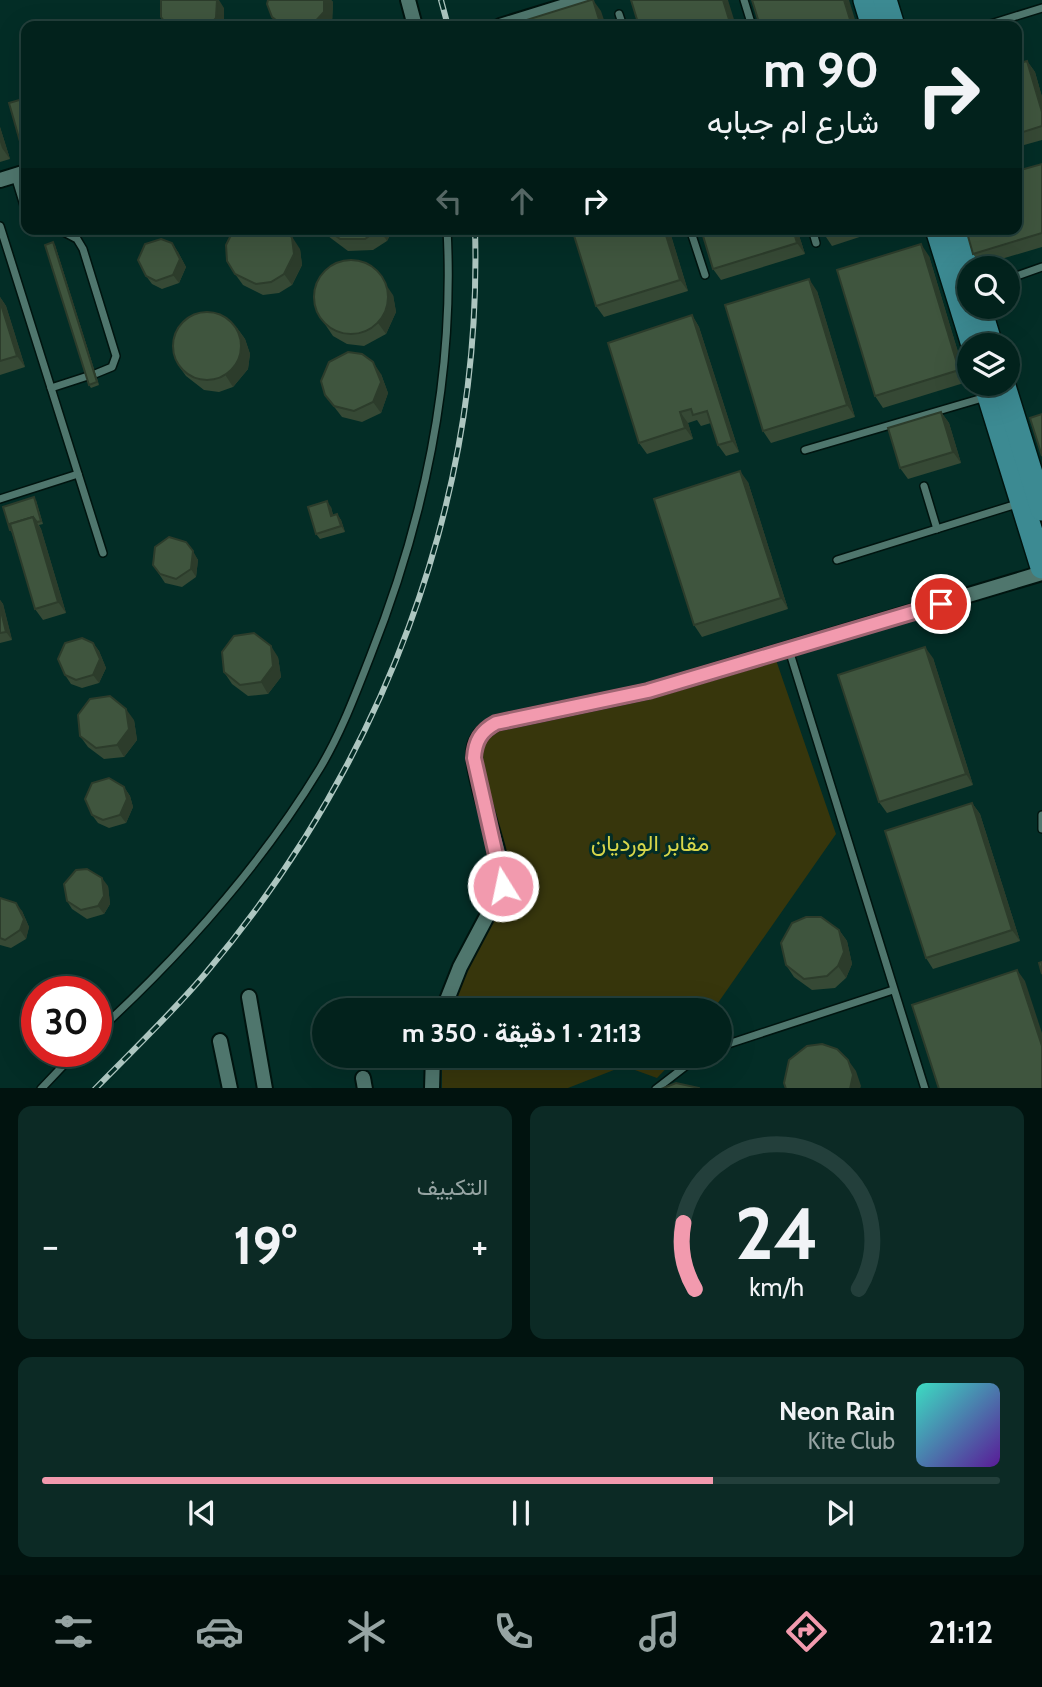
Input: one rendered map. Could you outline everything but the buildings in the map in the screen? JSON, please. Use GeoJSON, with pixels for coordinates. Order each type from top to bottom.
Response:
{"type":"FeatureCollection","features":[{"type":"Feature","properties":{"kind":"main road"},"geometry":{"type":"LineString","coordinates":[[865,0],[871,21]]}},
{"type":"Feature","properties":{"kind":"main road"},"geometry":{"type":"LineString","coordinates":[[885,0],[891,21]]}},
{"type":"Feature","properties":{"kind":"main road"},"geometry":{"type":"LineString","coordinates":[[939,235],[969,333]]}},
{"type":"Feature","properties":{"kind":"main road"},"geometry":{"type":"LineString","coordinates":[[958,235],[964,256]]}},
{"type":"Feature","properties":{"kind":"main road"},"geometry":{"type":"LineString","coordinates":[[995,396],[1036,502],[1042,566]]}},
{"type":"Feature","properties":{"kind":"street"},"geometry":{"type":"LineString","coordinates":[[408,0],[414,21]]}},
{"type":"Feature","properties":{"kind":"street"},"geometry":{"type":"LineString","coordinates":[[516,21],[584,0]]}},
{"type":"Feature","properties":{"kind":"street"},"geometry":{"type":"LineString","coordinates":[[448,998],[460,967],[503,886],[474,758],[474,747],[486,729],[496,723],[648,691],[1042,573]]}},
{"type":"Feature","properties":{"kind":"street"},"geometry":{"type":"LineString","coordinates":[[249,997],[265,1088]]}},
{"type":"Feature","properties":{"kind":"street"},"geometry":{"type":"LineString","coordinates":[[220,1041],[230,1088]]}},
{"type":"Feature","properties":{"kind":"street"},"geometry":{"type":"LineString","coordinates":[[432,1088],[433,1068]]}},
{"type":"Feature","properties":{"kind":"lane"},"geometry":{"type":"LineString","coordinates":[[744,0],[750,21]]}},
{"type":"Feature","properties":{"kind":"lane"},"geometry":{"type":"LineString","coordinates":[[1000,21],[1042,8]]}},
{"type":"Feature","properties":{"kind":"lane"},"geometry":{"type":"LineString","coordinates":[[620,14],[622,21]]}},
{"type":"Feature","properties":{"kind":"lane"},"geometry":{"type":"LineString","coordinates":[[14,175],[21,197]]}},
{"type":"Feature","properties":{"kind":"lane"},"geometry":{"type":"LineString","coordinates":[[0,226],[103,553]]}},
{"type":"Feature","properties":{"kind":"lane"},"geometry":{"type":"LineString","coordinates":[[51,388],[112,367],[116,356],[83,249],[77,239],[69,235]]}},
{"type":"Feature","properties":{"kind":"lane"},"geometry":{"type":"LineString","coordinates":[[112,1018],[175,957],[256,860],[319,769],[356,694],[396,587],[428,476],[443,368],[449,264],[447,235]]}},
{"type":"Feature","properties":{"kind":"lane"},"geometry":{"type":"LineString","coordinates":[[692,235],[705,275]]}},
{"type":"Feature","properties":{"kind":"lane"},"geometry":{"type":"LineString","coordinates":[[814,235],[816,243]]}},
{"type":"Feature","properties":{"kind":"lane"},"geometry":{"type":"LineString","coordinates":[[1020,275],[1042,267]]}},
{"type":"Feature","properties":{"kind":"lane"},"geometry":{"type":"LineString","coordinates":[[806,450],[968,396]]}},
{"type":"Feature","properties":{"kind":"lane"},"geometry":{"type":"LineString","coordinates":[[0,499],[78,474]]}},
{"type":"Feature","properties":{"kind":"lane"},"geometry":{"type":"LineString","coordinates":[[924,486],[937,529]]}},
{"type":"Feature","properties":{"kind":"lane"},"geometry":{"type":"LineString","coordinates":[[837,560],[1036,502]]}},
{"type":"Feature","properties":{"kind":"lane"},"geometry":{"type":"LineString","coordinates":[[789,650],[925,1088]]}},
{"type":"Feature","properties":{"kind":"lane"},"geometry":{"type":"LineString","coordinates":[[1042,816],[1042,829]]}},
{"type":"Feature","properties":{"kind":"lane"},"geometry":{"type":"LineString","coordinates":[[732,1043],[893,990]]}},
{"type":"Feature","properties":{"kind":"lane"},"geometry":{"type":"LineString","coordinates":[[41,1088],[61,1067]]}},
{"type":"Feature","properties":{"kind":"lane"},"geometry":{"type":"LineString","coordinates":[[656,1088],[683,1068]]}},
{"type":"Feature","properties":{"kind":"green space","name":"مقابر الورديان"},"geometry":{"type":"Polygon","coordinates":[[[776,660],[836,834],[721,998],[455,998],[472,955],[509,887],[481,754],[481,747],[489,733],[776,660]]]}},
{"type":"Feature","properties":{"kind":"green space"},"geometry":{"type":"Polygon","coordinates":[[[442,1068],[619,1068],[568,1088],[442,1088],[442,1068]]]}},
{"type":"Feature","properties":{"kind":"green space"},"geometry":{"type":"Polygon","coordinates":[[[630,1068],[667,1068],[657,1078],[630,1068]]]}},
{"type":"Feature","properties":{"kind":"railway"},"geometry":{"type":"LineString","coordinates":[[441,0],[447,21]]}},
{"type":"Feature","properties":{"kind":"railway"},"geometry":{"type":"LineString","coordinates":[[96,1088],[192,989],[267,894],[323,808],[370,719],[409,626],[439,530],[461,432],[473,331],[475,235]]}},
{"type":"Feature","properties":{"kind":"route"},"geometry":{"type":"LineString","coordinates":[[503,886],[474,758],[474,747],[486,729],[496,723],[648,691],[941,604]]}}]}
